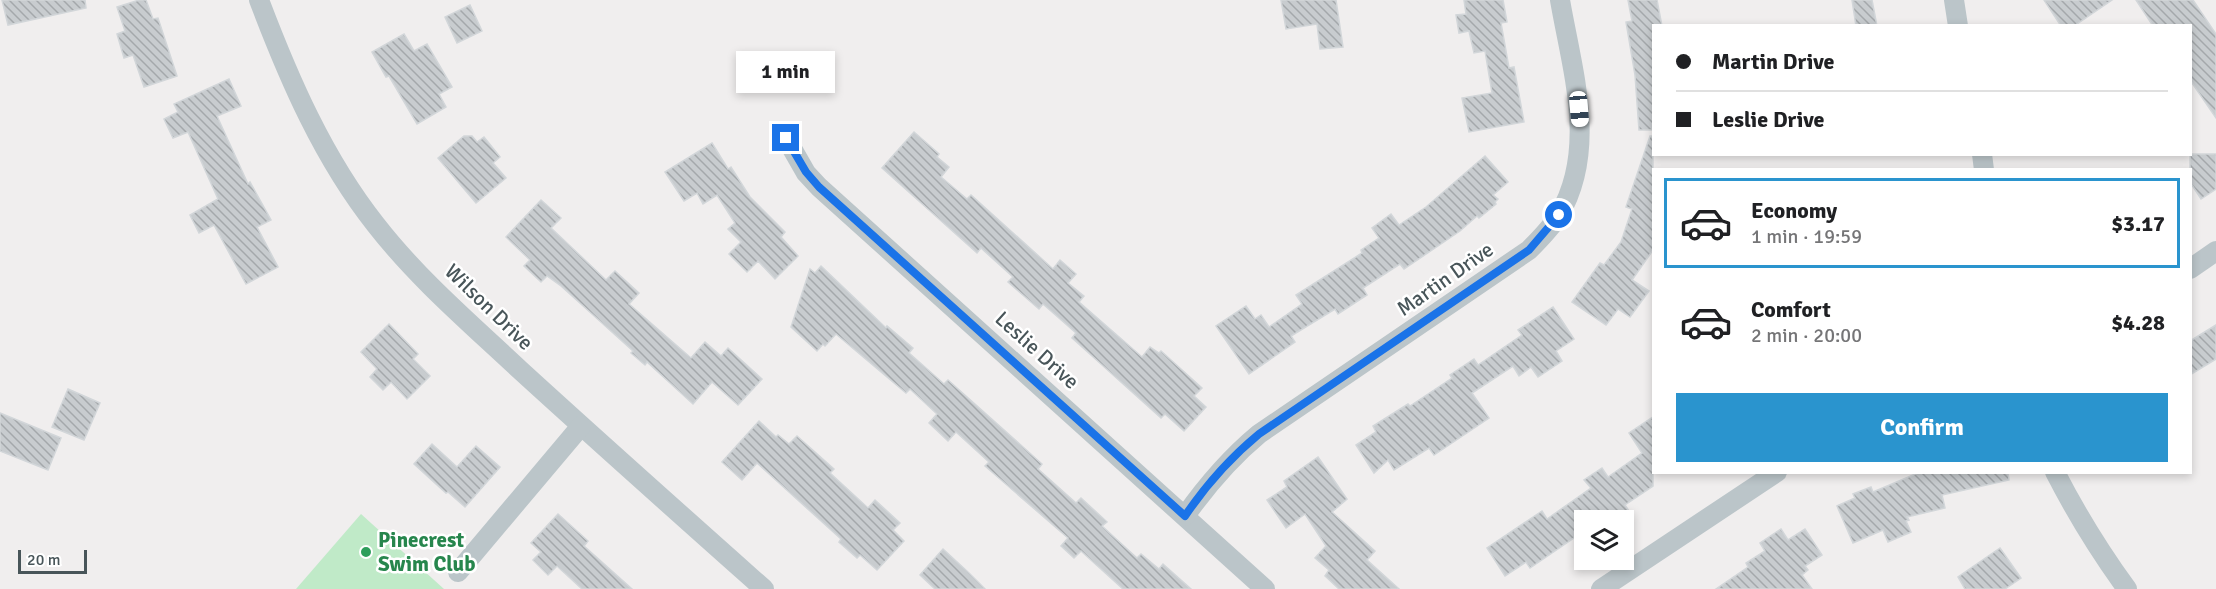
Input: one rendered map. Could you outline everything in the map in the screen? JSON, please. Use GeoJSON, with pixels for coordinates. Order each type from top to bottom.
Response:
{"type":"FeatureCollection","features":[{"type":"Feature","properties":{"kind":"street","name":"Wilson Drive"},"geometry":{"type":"LineString","coordinates":[[259,0],[284,66],[316,131],[334,163],[376,225],[440,295],[581,426],[764,589]]}},
{"type":"Feature","properties":{"kind":"street","name":"Martin Drive"},"geometry":{"type":"LineString","coordinates":[[1185,516],[1209,482],[1236,453],[1259,434],[1529,250],[1559,215],[1573,183],[1580,145],[1579,109],[1560,0]]}},
{"type":"Feature","properties":{"kind":"street"},"geometry":{"type":"LineString","coordinates":[[1954,0],[1958,24]]}},
{"type":"Feature","properties":{"kind":"street","name":"Leslie Drive"},"geometry":{"type":"LineString","coordinates":[[786,138],[806,172],[819,187],[1265,589]]}},
{"type":"Feature","properties":{"kind":"street"},"geometry":{"type":"LineString","coordinates":[[2192,268],[2216,251]]}},
{"type":"Feature","properties":{"kind":"street"},"geometry":{"type":"LineString","coordinates":[[458,572],[581,426]]}},
{"type":"Feature","properties":{"kind":"street"},"geometry":{"type":"LineString","coordinates":[[1601,589],[1775,474]]}},
{"type":"Feature","properties":{"kind":"street"},"geometry":{"type":"LineString","coordinates":[[2056,474],[2070,502],[2127,589]]}},
{"type":"Feature","properties":{"kind":"green space","name":"Pinecrest Swim Club"},"geometry":{"type":"Polygon","coordinates":[[[361,514],[444,589],[296,589],[361,514]]]}},
{"type":"Feature","properties":{"kind":"building"},"geometry":{"type":"Polygon","coordinates":[[[2,0],[85,0],[86,8],[8,25],[2,0]]]}},
{"type":"Feature","properties":{"kind":"building"},"geometry":{"type":"Polygon","coordinates":[[[146,0],[153,19],[158,18],[177,76],[144,87],[133,55],[124,58],[117,34],[125,31],[117,7],[146,0]]]}},
{"type":"Feature","properties":{"kind":"building"},"geometry":{"type":"Polygon","coordinates":[[[1281,0],[1336,0],[1343,47],[1320,49],[1317,24],[1286,29],[1281,0]]]}},
{"type":"Feature","properties":{"kind":"building"},"geometry":{"type":"Polygon","coordinates":[[[1464,0],[1503,0],[1507,22],[1501,23],[1509,68],[1514,67],[1524,122],[1469,132],[1462,98],[1492,93],[1485,51],[1474,53],[1469,31],[1459,33],[1456,15],[1466,14],[1464,0]]]}},
{"type":"Feature","properties":{"kind":"building"},"geometry":{"type":"Polygon","coordinates":[[[1628,0],[1657,0],[1662,24],[1652,24],[1652,130],[1639,130],[1635,75],[1626,22],[1632,21],[1628,0]]]}},
{"type":"Feature","properties":{"kind":"building"},"geometry":{"type":"Polygon","coordinates":[[[1852,0],[1872,0],[1877,24],[1856,24],[1852,0]]]}},
{"type":"Feature","properties":{"kind":"building"},"geometry":{"type":"Polygon","coordinates":[[[2044,0],[2112,0],[2077,24],[2060,24],[2044,0]]]}},
{"type":"Feature","properties":{"kind":"building"},"geometry":{"type":"Polygon","coordinates":[[[2136,0],[2193,0],[2216,34],[2216,118],[2192,83],[2192,24],[2152,24],[2136,0]]]}},
{"type":"Feature","properties":{"kind":"building"},"geometry":{"type":"Polygon","coordinates":[[[470,5],[482,31],[457,43],[445,17],[470,5]]]}},
{"type":"Feature","properties":{"kind":"building"},"geometry":{"type":"Polygon","coordinates":[[[404,34],[414,51],[427,44],[452,87],[439,94],[446,107],[417,124],[372,52],[404,34]]]}},
{"type":"Feature","properties":{"kind":"building"},"geometry":{"type":"Polygon","coordinates":[[[229,79],[241,106],[217,116],[248,184],[250,182],[271,220],[257,227],[278,267],[246,284],[214,225],[199,233],[190,215],[218,199],[188,132],[173,138],[164,119],[178,112],[174,104],[229,79]]]}},
{"type":"Feature","properties":{"kind":"building"},"geometry":{"type":"Polygon","coordinates":[[[914,132],[939,154],[937,157],[949,167],[941,177],[967,199],[971,195],[1053,269],[1060,260],[1076,274],[1068,283],[1084,296],[1079,302],[1142,357],[1150,347],[1159,353],[1161,351],[1202,388],[1194,396],[1206,407],[1184,431],[1165,414],[1161,418],[1072,338],[1076,333],[1043,304],[1039,309],[1008,282],[1013,277],[981,248],[977,253],[882,168],[914,132]]]}},
{"type":"Feature","properties":{"kind":"building"},"geometry":{"type":"Polygon","coordinates":[[[464,136],[472,136],[477,142],[484,137],[500,157],[493,163],[506,178],[476,203],[438,158],[464,136]]]}},
{"type":"Feature","properties":{"kind":"building"},"geometry":{"type":"Polygon","coordinates":[[[1650,136],[1652,136],[1652,251],[1632,280],[1649,291],[1630,317],[1618,309],[1606,325],[1572,302],[1600,263],[1604,265],[1621,242],[1632,209],[1626,207],[1650,136]]]}},
{"type":"Feature","properties":{"kind":"building"},"geometry":{"type":"Polygon","coordinates":[[[712,143],[728,169],[731,167],[750,197],[785,232],[781,237],[798,256],[775,279],[758,261],[747,272],[729,254],[741,242],[728,229],[735,223],[717,195],[703,204],[697,193],[684,201],[665,172],[712,143]]]}},
{"type":"Feature","properties":{"kind":"building"},"geometry":{"type":"Polygon","coordinates":[[[2192,154],[2216,154],[2216,189],[2201,199],[2192,185],[2192,168],[2190,168],[2192,154]]]}},
{"type":"Feature","properties":{"kind":"building"},"geometry":{"type":"Polygon","coordinates":[[[1485,156],[1508,182],[1493,195],[1498,199],[1496,204],[1404,269],[1400,264],[1363,288],[1367,295],[1338,314],[1335,309],[1291,336],[1295,342],[1249,374],[1216,326],[1246,306],[1255,319],[1261,315],[1269,327],[1302,304],[1296,295],[1362,253],[1361,250],[1379,238],[1372,228],[1391,214],[1399,225],[1426,207],[1485,156]]]}},
{"type":"Feature","properties":{"kind":"building"},"geometry":{"type":"Polygon","coordinates":[[[541,200],[561,218],[551,228],[606,280],[615,271],[639,293],[629,304],[691,358],[705,342],[721,356],[728,348],[762,379],[738,405],[712,382],[693,404],[647,362],[645,365],[631,353],[633,351],[561,286],[547,276],[541,282],[524,266],[530,260],[506,237],[541,200]]]}},
{"type":"Feature","properties":{"kind":"building"},"geometry":{"type":"Polygon","coordinates":[[[821,266],[886,328],[887,326],[913,348],[909,353],[944,384],[948,380],[1042,464],[1038,469],[1076,503],[1081,498],[1107,522],[1102,526],[1137,558],[1141,554],[1159,569],[1163,564],[1191,589],[1123,589],[1081,551],[1074,558],[1061,546],[1068,538],[985,466],[989,462],[956,432],[948,441],[929,423],[937,414],[910,389],[906,393],[836,334],[817,351],[791,327],[810,269],[815,273],[821,266]]]}},
{"type":"Feature","properties":{"kind":"building"},"geometry":{"type":"Polygon","coordinates":[[[1553,307],[1574,339],[1556,351],[1562,361],[1538,377],[1531,367],[1519,376],[1513,366],[1472,393],[1489,418],[1434,455],[1429,448],[1394,470],[1388,460],[1374,473],[1356,445],[1376,432],[1373,426],[1408,404],[1410,406],[1452,378],[1450,375],[1474,359],[1478,365],[1522,335],[1518,330],[1553,307]]]}},
{"type":"Feature","properties":{"kind":"building"},"geometry":{"type":"Polygon","coordinates":[[[389,324],[418,354],[413,359],[430,376],[407,399],[391,382],[383,390],[370,377],[377,369],[361,352],[389,324]]]}},
{"type":"Feature","properties":{"kind":"building"},"geometry":{"type":"Polygon","coordinates":[[[2216,325],[2216,359],[2192,374],[2192,340],[2216,325]]]}},
{"type":"Feature","properties":{"kind":"building"},"geometry":{"type":"Polygon","coordinates":[[[68,389],[100,403],[84,440],[52,427],[68,389]]]}},
{"type":"Feature","properties":{"kind":"building"},"geometry":{"type":"Polygon","coordinates":[[[0,413],[61,438],[48,470],[0,451],[0,413]]]}},
{"type":"Feature","properties":{"kind":"building"},"geometry":{"type":"Polygon","coordinates":[[[1652,418],[1653,486],[1625,505],[1628,510],[1574,510],[1574,538],[1530,568],[1526,562],[1505,576],[1487,548],[1542,511],[1547,519],[1591,488],[1584,480],[1602,468],[1608,477],[1642,453],[1629,433],[1652,418]]]}},
{"type":"Feature","properties":{"kind":"building"},"geometry":{"type":"Polygon","coordinates":[[[759,421],[776,437],[778,435],[789,444],[797,436],[834,469],[830,473],[868,508],[875,500],[900,523],[893,530],[904,541],[877,570],[860,555],[857,558],[839,542],[841,539],[757,463],[742,480],[722,462],[759,421]]]}},
{"type":"Feature","properties":{"kind":"building"},"geometry":{"type":"Polygon","coordinates":[[[432,444],[457,467],[476,446],[500,467],[465,507],[414,464],[432,444]]]}},
{"type":"Feature","properties":{"kind":"building"},"geometry":{"type":"Polygon","coordinates":[[[1318,457],[1347,499],[1332,512],[1375,551],[1367,560],[1399,589],[1339,589],[1325,576],[1329,570],[1315,558],[1326,546],[1305,514],[1286,528],[1267,500],[1287,487],[1284,481],[1318,457]]]}},
{"type":"Feature","properties":{"kind":"building"},"geometry":{"type":"Polygon","coordinates":[[[1915,474],[2008,474],[2009,480],[1942,495],[1945,508],[1907,517],[1909,520],[1906,521],[1911,532],[1888,542],[1883,530],[1853,543],[1837,506],[1855,498],[1853,494],[1871,487],[1873,492],[1915,474]]]}},
{"type":"Feature","properties":{"kind":"building"},"geometry":{"type":"Polygon","coordinates":[[[558,514],[588,541],[584,546],[632,589],[582,589],[557,566],[548,575],[533,560],[541,552],[531,543],[558,514]]]}},
{"type":"Feature","properties":{"kind":"building"},"geometry":{"type":"Polygon","coordinates":[[[1781,529],[1788,540],[1805,529],[1822,555],[1805,566],[1808,570],[1802,575],[1812,589],[1716,589],[1748,567],[1746,563],[1765,551],[1760,543],[1781,529]]]}},
{"type":"Feature","properties":{"kind":"building"},"geometry":{"type":"Polygon","coordinates":[[[2000,548],[2021,578],[2005,589],[1965,589],[1958,577],[2000,548]]]}},
{"type":"Feature","properties":{"kind":"building"},"geometry":{"type":"Polygon","coordinates":[[[943,549],[985,589],[935,589],[920,575],[943,549]]]}},
{"type":"Feature","properties":{"kind":"place","name":"Pinecrest Swim Club"},"geometry":{"type":"Point","coordinates":[366,552]}},
{"type":"Feature","properties":{"kind":"route"},"geometry":{"type":"LineString","coordinates":[[786,138],[806,172],[819,187],[1185,516],[1209,482],[1236,453],[1259,434],[1529,250],[1559,215]]}}]}
